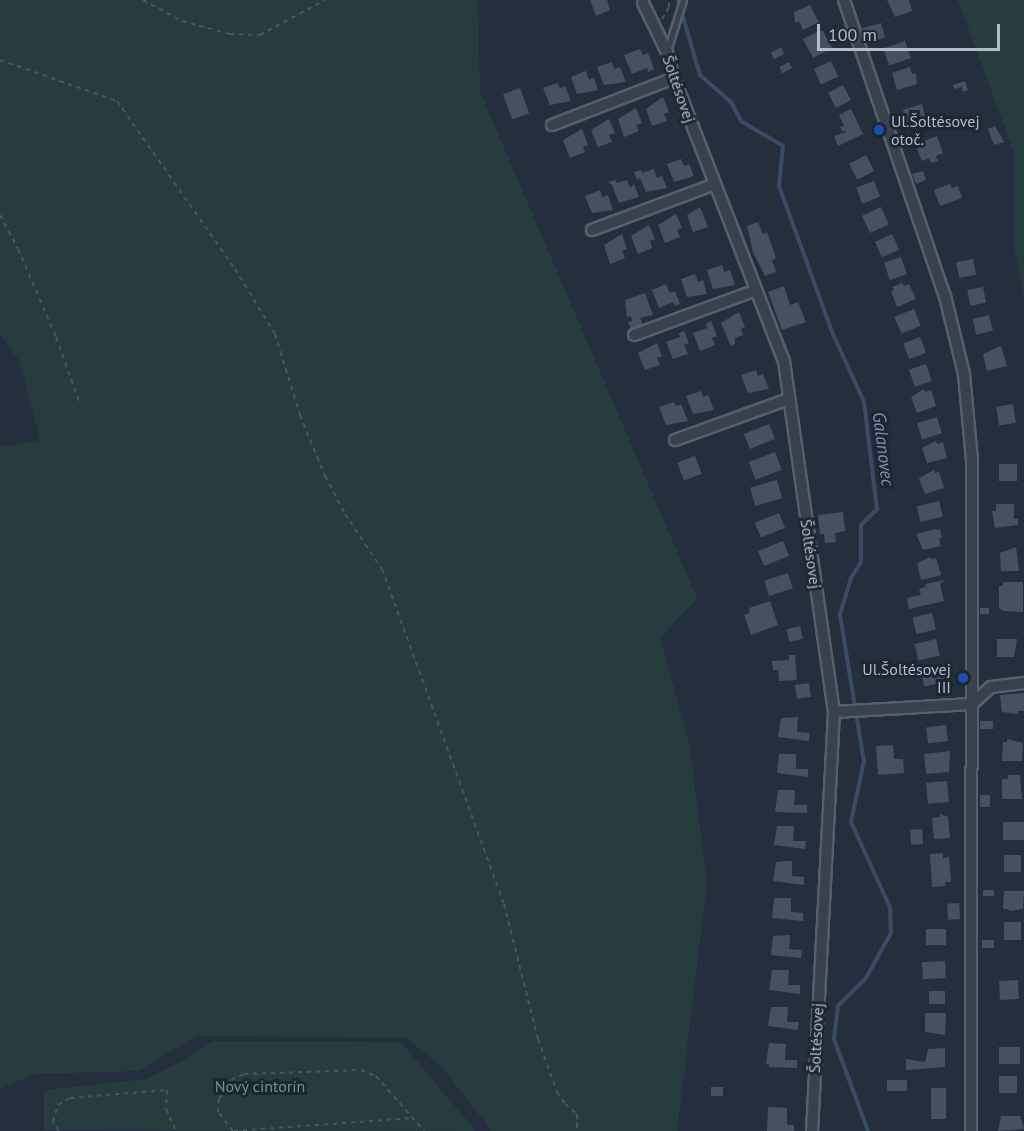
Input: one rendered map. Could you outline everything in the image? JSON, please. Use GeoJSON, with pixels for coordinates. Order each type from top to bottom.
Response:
{"type":"FeatureCollection","features":[{"type":"Feature","properties":{"kind":"street"},"geometry":{"type":"LineString","coordinates":[[844,0],[945,296],[964,374],[972,461],[971,1131]]}},
{"type":"Feature","properties":{"kind":"street","name":"Šoltésovej"},"geometry":{"type":"LineString","coordinates":[[643,3],[667,52],[674,78],[784,361],[834,712],[812,1131]]}},
{"type":"Feature","properties":{"kind":"street"},"geometry":{"type":"LineString","coordinates":[[552,125],[674,78]]}},
{"type":"Feature","properties":{"kind":"street"},"geometry":{"type":"LineString","coordinates":[[592,230],[715,184]]}},
{"type":"Feature","properties":{"kind":"street"},"geometry":{"type":"LineString","coordinates":[[634,335],[756,290]]}},
{"type":"Feature","properties":{"kind":"street"},"geometry":{"type":"LineString","coordinates":[[675,441],[789,399]]}},
{"type":"Feature","properties":{"kind":"street"},"geometry":{"type":"LineString","coordinates":[[834,712],[972,704],[991,687],[1024,683]]}},
{"type":"Feature","properties":{"kind":"lane"},"geometry":{"type":"LineString","coordinates":[[667,52],[683,0]]}},
{"type":"Feature","properties":{"kind":"path"},"geometry":{"type":"LineString","coordinates":[[143,0],[182,21],[230,34],[260,35],[325,0]]}},
{"type":"Feature","properties":{"kind":"path"},"geometry":{"type":"LineString","coordinates":[[656,30],[669,7],[669,0]]}},
{"type":"Feature","properties":{"kind":"path"},"geometry":{"type":"LineString","coordinates":[[0,60],[117,101],[235,269],[275,334],[300,415],[325,476],[345,514],[382,569],[504,903],[538,1040],[557,1092],[565,1104],[577,1114],[577,1131]]}},
{"type":"Feature","properties":{"kind":"path"},"geometry":{"type":"LineString","coordinates":[[0,215],[18,249],[56,337],[80,404]]}},
{"type":"Feature","properties":{"kind":"path"},"geometry":{"type":"LineString","coordinates":[[413,1118],[234,1131],[218,1112],[219,1099],[231,1080],[244,1074],[361,1070],[376,1077],[413,1118],[424,1131]]}},
{"type":"Feature","properties":{"kind":"path"},"geometry":{"type":"LineString","coordinates":[[59,1131],[53,1122],[58,1105],[70,1098],[167,1090],[166,1109],[176,1131]]}},
{"type":"Feature","properties":{"kind":"green space"},"geometry":{"type":"Polygon","coordinates":[[[0,0],[478,0],[480,92],[697,598],[660,638],[689,742],[707,883],[677,1131],[492,1131],[441,1066],[406,1038],[197,1036],[138,1071],[34,1074],[0,1089],[0,444],[11,446],[40,440],[20,362],[0,333],[0,0]]]}},
{"type":"Feature","properties":{"kind":"green space"},"geometry":{"type":"Polygon","coordinates":[[[958,0],[1024,0],[1024,295],[1014,246],[1014,153],[958,0]]]}},
{"type":"Feature","properties":{"kind":"green space","name":"Nový cintorín"},"geometry":{"type":"Polygon","coordinates":[[[213,1041],[401,1042],[476,1131],[44,1130],[44,1090],[146,1079],[185,1060],[213,1041]]]}},
{"type":"Feature","properties":{"kind":"building"},"geometry":{"type":"Polygon","coordinates":[[[590,0],[607,0],[610,10],[596,16],[590,0]]]}},
{"type":"Feature","properties":{"kind":"building"},"geometry":{"type":"Polygon","coordinates":[[[887,0],[909,0],[912,11],[895,17],[887,0]]]}},
{"type":"Feature","properties":{"kind":"building"},"geometry":{"type":"Polygon","coordinates":[[[810,5],[819,22],[803,30],[799,21],[795,23],[794,12],[810,5]]]}},
{"type":"Feature","properties":{"kind":"building"},"geometry":{"type":"Polygon","coordinates":[[[881,23],[885,37],[866,43],[862,29],[881,23]]]}},
{"type":"Feature","properties":{"kind":"building"},"geometry":{"type":"Polygon","coordinates":[[[823,31],[832,48],[813,58],[803,39],[823,31]]]}},
{"type":"Feature","properties":{"kind":"building"},"geometry":{"type":"Polygon","coordinates":[[[905,41],[911,58],[889,66],[883,48],[905,41]]]}},
{"type":"Feature","properties":{"kind":"building"},"geometry":{"type":"Polygon","coordinates":[[[781,47],[784,54],[774,59],[771,53],[781,47]]]}},
{"type":"Feature","properties":{"kind":"building"},"geometry":{"type":"Polygon","coordinates":[[[640,49],[643,55],[648,53],[654,69],[648,72],[647,68],[632,74],[624,55],[640,49]]]}},
{"type":"Feature","properties":{"kind":"building"},"geometry":{"type":"Polygon","coordinates":[[[831,61],[838,76],[821,84],[814,69],[831,61]]]}},
{"type":"Feature","properties":{"kind":"building"},"geometry":{"type":"Polygon","coordinates":[[[612,62],[614,69],[620,67],[626,82],[604,85],[597,67],[612,62]]]}},
{"type":"Feature","properties":{"kind":"building"},"geometry":{"type":"Polygon","coordinates":[[[789,62],[792,68],[782,73],[779,67],[789,62]]]}},
{"type":"Feature","properties":{"kind":"building"},"geometry":{"type":"Polygon","coordinates":[[[910,67],[912,74],[916,73],[917,84],[897,90],[892,73],[910,67]]]}},
{"type":"Feature","properties":{"kind":"building"},"geometry":{"type":"Polygon","coordinates":[[[586,71],[589,80],[594,78],[598,90],[577,94],[571,77],[586,71]]]}},
{"type":"Feature","properties":{"kind":"building"},"geometry":{"type":"Polygon","coordinates":[[[965,81],[968,90],[963,92],[962,87],[954,89],[953,85],[965,81]]]}},
{"type":"Feature","properties":{"kind":"building"},"geometry":{"type":"Polygon","coordinates":[[[558,83],[560,88],[565,86],[571,101],[550,105],[543,88],[558,83]]]}},
{"type":"Feature","properties":{"kind":"building"},"geometry":{"type":"Polygon","coordinates":[[[843,85],[851,100],[836,108],[828,93],[843,85]]]}},
{"type":"Feature","properties":{"kind":"building"},"geometry":{"type":"Polygon","coordinates":[[[520,88],[529,113],[512,120],[503,94],[520,88]]]}},
{"type":"Feature","properties":{"kind":"building"},"geometry":{"type":"Polygon","coordinates":[[[663,97],[669,112],[664,114],[667,121],[652,126],[646,109],[663,97]]]}},
{"type":"Feature","properties":{"kind":"building"},"geometry":{"type":"Polygon","coordinates":[[[922,104],[927,122],[916,130],[915,126],[909,128],[903,110],[922,104]]]}},
{"type":"Feature","properties":{"kind":"building"},"geometry":{"type":"Polygon","coordinates":[[[636,108],[642,123],[636,125],[639,131],[624,137],[618,119],[636,108]]]}},
{"type":"Feature","properties":{"kind":"building"},"geometry":{"type":"Polygon","coordinates":[[[851,109],[863,134],[838,146],[834,136],[847,132],[842,131],[840,127],[844,126],[839,115],[851,109]]]}},
{"type":"Feature","properties":{"kind":"building"},"geometry":{"type":"Polygon","coordinates":[[[609,119],[615,133],[609,135],[612,142],[598,147],[591,130],[609,119]]]}},
{"type":"Feature","properties":{"kind":"building"},"geometry":{"type":"Polygon","coordinates":[[[995,126],[1004,142],[994,145],[988,129],[995,126]]]}},
{"type":"Feature","properties":{"kind":"building"},"geometry":{"type":"Polygon","coordinates":[[[582,129],[588,145],[583,147],[585,152],[570,158],[563,140],[582,129]]]}},
{"type":"Feature","properties":{"kind":"building"},"geometry":{"type":"Polygon","coordinates":[[[937,136],[943,153],[936,156],[938,161],[931,163],[929,158],[922,161],[915,144],[937,136]]]}},
{"type":"Feature","properties":{"kind":"building"},"geometry":{"type":"Polygon","coordinates":[[[866,155],[874,171],[857,180],[849,164],[866,155]]]}},
{"type":"Feature","properties":{"kind":"building"},"geometry":{"type":"Polygon","coordinates":[[[681,159],[684,166],[689,164],[694,176],[674,182],[667,164],[681,159]]]}},
{"type":"Feature","properties":{"kind":"building"},"geometry":{"type":"Polygon","coordinates":[[[654,169],[657,178],[662,176],[667,188],[646,192],[640,178],[637,180],[634,172],[641,170],[642,173],[654,169]]]}},
{"type":"Feature","properties":{"kind":"building"},"geometry":{"type":"Polygon","coordinates":[[[923,171],[926,180],[916,184],[912,174],[923,171]]]}},
{"type":"Feature","properties":{"kind":"building"},"geometry":{"type":"Polygon","coordinates":[[[616,180],[617,183],[627,180],[630,188],[634,184],[639,197],[619,203],[612,185],[608,182],[616,180]]]}},
{"type":"Feature","properties":{"kind":"building"},"geometry":{"type":"Polygon","coordinates":[[[874,181],[880,197],[862,204],[856,188],[874,181]]]}},
{"type":"Feature","properties":{"kind":"building"},"geometry":{"type":"Polygon","coordinates":[[[950,184],[952,188],[958,186],[962,198],[940,206],[934,190],[950,184]]]}},
{"type":"Feature","properties":{"kind":"building"},"geometry":{"type":"Polygon","coordinates":[[[600,190],[602,197],[608,195],[613,210],[592,213],[585,196],[600,190]]]}},
{"type":"Feature","properties":{"kind":"building"},"geometry":{"type":"Polygon","coordinates":[[[700,207],[708,227],[693,232],[687,215],[700,207]]]}},
{"type":"Feature","properties":{"kind":"building"},"geometry":{"type":"Polygon","coordinates":[[[881,207],[889,224],[870,233],[862,216],[881,207]]]}},
{"type":"Feature","properties":{"kind":"building"},"geometry":{"type":"Polygon","coordinates":[[[676,214],[682,228],[677,230],[680,237],[665,243],[658,225],[676,214]]]}},
{"type":"Feature","properties":{"kind":"building"},"geometry":{"type":"Polygon","coordinates":[[[758,222],[763,234],[767,232],[776,258],[772,260],[776,272],[765,276],[753,252],[747,226],[758,222]]]}},
{"type":"Feature","properties":{"kind":"building"},"geometry":{"type":"Polygon","coordinates":[[[649,225],[655,239],[650,241],[652,248],[638,254],[631,236],[649,225]]]}},
{"type":"Feature","properties":{"kind":"building"},"geometry":{"type":"Polygon","coordinates":[[[622,234],[627,249],[622,251],[625,258],[610,264],[604,245],[622,234]]]}},
{"type":"Feature","properties":{"kind":"building"},"geometry":{"type":"Polygon","coordinates":[[[892,234],[899,249],[882,257],[875,242],[892,234]]]}},
{"type":"Feature","properties":{"kind":"building"},"geometry":{"type":"Polygon","coordinates":[[[901,257],[907,274],[890,280],[884,263],[901,257]]]}},
{"type":"Feature","properties":{"kind":"building"},"geometry":{"type":"Polygon","coordinates":[[[973,259],[976,275],[959,278],[956,262],[973,259]]]}},
{"type":"Feature","properties":{"kind":"building"},"geometry":{"type":"Polygon","coordinates":[[[722,265],[724,272],[730,270],[735,285],[713,289],[707,270],[722,265]]]}},
{"type":"Feature","properties":{"kind":"building"},"geometry":{"type":"Polygon","coordinates":[[[695,274],[698,282],[703,280],[707,294],[687,297],[681,279],[695,274]]]}},
{"type":"Feature","properties":{"kind":"building"},"geometry":{"type":"Polygon","coordinates":[[[902,283],[904,286],[909,284],[916,299],[897,307],[891,291],[894,290],[892,287],[902,283]]]}},
{"type":"Feature","properties":{"kind":"building"},"geometry":{"type":"Polygon","coordinates":[[[666,284],[670,293],[675,291],[680,304],[675,306],[673,302],[659,308],[652,290],[666,284]]]}},
{"type":"Feature","properties":{"kind":"building"},"geometry":{"type":"Polygon","coordinates":[[[784,286],[790,305],[798,302],[806,322],[782,330],[768,292],[784,286]]]}},
{"type":"Feature","properties":{"kind":"building"},"geometry":{"type":"Polygon","coordinates":[[[983,287],[986,303],[970,306],[967,290],[983,287]]]}},
{"type":"Feature","properties":{"kind":"building"},"geometry":{"type":"Polygon","coordinates":[[[645,293],[653,315],[640,318],[643,325],[631,329],[628,322],[632,321],[631,316],[627,317],[625,300],[645,293]]]}},
{"type":"Feature","properties":{"kind":"building"},"geometry":{"type":"Polygon","coordinates":[[[914,309],[921,326],[901,334],[895,317],[914,309]]]}},
{"type":"Feature","properties":{"kind":"building"},"geometry":{"type":"Polygon","coordinates":[[[739,312],[745,327],[741,329],[743,335],[735,338],[735,344],[731,346],[721,323],[739,312]]]}},
{"type":"Feature","properties":{"kind":"building"},"geometry":{"type":"Polygon","coordinates":[[[989,315],[993,331],[976,335],[973,319],[989,315]]]}},
{"type":"Feature","properties":{"kind":"building"},"geometry":{"type":"Polygon","coordinates":[[[711,321],[717,336],[712,338],[715,345],[700,351],[693,333],[707,328],[706,324],[711,321]]]}},
{"type":"Feature","properties":{"kind":"building"},"geometry":{"type":"Polygon","coordinates":[[[684,331],[689,343],[684,345],[688,354],[673,359],[666,342],[680,337],[679,333],[684,331]]]}},
{"type":"Feature","properties":{"kind":"building"},"geometry":{"type":"Polygon","coordinates":[[[920,337],[926,353],[909,359],[903,343],[920,337]]]}},
{"type":"Feature","properties":{"kind":"building"},"geometry":{"type":"Polygon","coordinates":[[[657,343],[662,356],[657,358],[660,365],[645,370],[638,353],[657,343]]]}},
{"type":"Feature","properties":{"kind":"building"},"geometry":{"type":"Polygon","coordinates":[[[1001,346],[1007,366],[987,371],[983,354],[1001,346]]]}},
{"type":"Feature","properties":{"kind":"building"},"geometry":{"type":"Polygon","coordinates":[[[926,364],[932,381],[915,387],[909,370],[926,364]]]}},
{"type":"Feature","properties":{"kind":"building"},"geometry":{"type":"Polygon","coordinates":[[[756,370],[758,376],[763,374],[769,389],[748,393],[741,375],[756,370]]]}},
{"type":"Feature","properties":{"kind":"building"},"geometry":{"type":"Polygon","coordinates":[[[924,389],[925,392],[931,390],[936,406],[917,413],[911,397],[924,389]]]}},
{"type":"Feature","properties":{"kind":"building"},"geometry":{"type":"Polygon","coordinates":[[[701,391],[703,397],[708,395],[714,410],[693,414],[686,396],[701,391]]]}},
{"type":"Feature","properties":{"kind":"building"},"geometry":{"type":"Polygon","coordinates":[[[674,402],[676,406],[681,404],[688,421],[666,425],[659,407],[674,402]]]}},
{"type":"Feature","properties":{"kind":"building"},"geometry":{"type":"Polygon","coordinates":[[[1013,404],[1016,423],[999,425],[996,407],[1013,404]]]}},
{"type":"Feature","properties":{"kind":"building"},"geometry":{"type":"Polygon","coordinates":[[[937,417],[942,433],[922,439],[917,423],[937,417]]]}},
{"type":"Feature","properties":{"kind":"building"},"geometry":{"type":"Polygon","coordinates":[[[769,424],[775,439],[750,449],[744,434],[769,424]]]}},
{"type":"Feature","properties":{"kind":"building"},"geometry":{"type":"Polygon","coordinates":[[[936,441],[937,444],[943,442],[947,458],[927,463],[922,448],[936,441]]]}},
{"type":"Feature","properties":{"kind":"building"},"geometry":{"type":"Polygon","coordinates":[[[775,452],[782,470],[756,480],[749,462],[775,452]]]}},
{"type":"Feature","properties":{"kind":"building"},"geometry":{"type":"Polygon","coordinates":[[[695,456],[702,474],[684,481],[677,463],[695,456]]]}},
{"type":"Feature","properties":{"kind":"building"},"geometry":{"type":"Polygon","coordinates":[[[999,464],[1017,464],[1017,481],[999,481],[999,464]]]}},
{"type":"Feature","properties":{"kind":"building"},"geometry":{"type":"Polygon","coordinates":[[[934,470],[935,473],[939,472],[944,488],[925,494],[919,478],[934,470]]]}},
{"type":"Feature","properties":{"kind":"building"},"geometry":{"type":"Polygon","coordinates":[[[777,480],[782,498],[755,506],[750,488],[777,480]]]}},
{"type":"Feature","properties":{"kind":"building"},"geometry":{"type":"Polygon","coordinates":[[[939,501],[943,517],[921,522],[917,507],[939,501]]]}},
{"type":"Feature","properties":{"kind":"building"},"geometry":{"type":"Polygon","coordinates":[[[996,504],[1014,504],[1014,519],[1018,519],[1018,525],[995,528],[992,511],[996,511],[996,504]]]}},
{"type":"Feature","properties":{"kind":"building"},"geometry":{"type":"Polygon","coordinates":[[[843,512],[845,531],[835,533],[836,542],[825,543],[824,534],[820,534],[818,515],[843,512]]]}},
{"type":"Feature","properties":{"kind":"building"},"geometry":{"type":"Polygon","coordinates":[[[779,513],[785,528],[761,538],[755,523],[779,513]]]}},
{"type":"Feature","properties":{"kind":"building"},"geometry":{"type":"Polygon","coordinates":[[[940,530],[941,546],[923,550],[916,534],[940,530]]]}},
{"type":"Feature","properties":{"kind":"building"},"geometry":{"type":"Polygon","coordinates":[[[783,541],[789,556],[764,566],[758,551],[783,541]]]}},
{"type":"Feature","properties":{"kind":"building"},"geometry":{"type":"Polygon","coordinates":[[[1016,547],[1019,571],[1001,571],[1000,553],[1016,547]]]}},
{"type":"Feature","properties":{"kind":"building"},"geometry":{"type":"Polygon","coordinates":[[[931,557],[931,559],[936,558],[941,575],[921,580],[917,563],[931,557]]]}},
{"type":"Feature","properties":{"kind":"building"},"geometry":{"type":"Polygon","coordinates":[[[788,573],[793,588],[769,596],[764,581],[788,573]]]}},
{"type":"Feature","properties":{"kind":"building"},"geometry":{"type":"Polygon","coordinates":[[[945,580],[940,584],[944,601],[909,609],[907,598],[921,595],[919,589],[926,587],[925,584],[945,580]]]}},
{"type":"Feature","properties":{"kind":"building"},"geometry":{"type":"Polygon","coordinates":[[[1003,582],[1023,582],[1023,612],[1003,611],[999,608],[999,586],[1003,586],[1003,582]]]}},
{"type":"Feature","properties":{"kind":"building"},"geometry":{"type":"Polygon","coordinates":[[[770,601],[778,625],[751,635],[744,615],[750,613],[749,608],[770,601]]]}},
{"type":"Feature","properties":{"kind":"building"},"geometry":{"type":"Polygon","coordinates":[[[980,608],[989,608],[989,614],[980,614],[980,608]]]}},
{"type":"Feature","properties":{"kind":"building"},"geometry":{"type":"Polygon","coordinates":[[[932,613],[936,630],[916,634],[913,617],[932,613]]]}},
{"type":"Feature","properties":{"kind":"building"},"geometry":{"type":"Polygon","coordinates":[[[800,626],[803,639],[789,642],[786,629],[800,626]]]}},
{"type":"Feature","properties":{"kind":"building"},"geometry":{"type":"Polygon","coordinates":[[[936,639],[940,656],[918,661],[915,644],[936,639]]]}},
{"type":"Feature","properties":{"kind":"building"},"geometry":{"type":"Polygon","coordinates":[[[997,639],[1017,639],[1014,657],[997,657],[997,639]]]}},
{"type":"Feature","properties":{"kind":"building"},"geometry":{"type":"Polygon","coordinates":[[[789,655],[795,655],[797,680],[779,681],[778,670],[773,670],[772,661],[789,660],[789,655]]]}},
{"type":"Feature","properties":{"kind":"building"},"geometry":{"type":"Polygon","coordinates":[[[942,665],[946,682],[924,687],[921,670],[942,665]]]}},
{"type":"Feature","properties":{"kind":"building"},"geometry":{"type":"Polygon","coordinates":[[[809,683],[811,697],[797,699],[795,685],[809,683]]]}},
{"type":"Feature","properties":{"kind":"building"},"geometry":{"type":"Polygon","coordinates":[[[1024,693],[1024,711],[1018,711],[1018,714],[1002,712],[1000,695],[1024,693]]]}},
{"type":"Feature","properties":{"kind":"building"},"geometry":{"type":"Polygon","coordinates":[[[798,717],[797,732],[810,733],[809,741],[778,737],[781,718],[798,717]]]}},
{"type":"Feature","properties":{"kind":"building"},"geometry":{"type":"Polygon","coordinates":[[[980,721],[993,721],[993,729],[980,729],[980,721]]]}},
{"type":"Feature","properties":{"kind":"building"},"geometry":{"type":"Polygon","coordinates":[[[946,725],[948,741],[928,743],[926,727],[946,725]]]}},
{"type":"Feature","properties":{"kind":"building"},"geometry":{"type":"Polygon","coordinates":[[[1007,739],[1023,743],[1022,761],[1002,761],[1003,742],[1007,742],[1007,739]]]}},
{"type":"Feature","properties":{"kind":"building"},"geometry":{"type":"Polygon","coordinates":[[[893,745],[894,759],[903,759],[904,773],[878,775],[876,746],[893,745]]]}},
{"type":"Feature","properties":{"kind":"building"},"geometry":{"type":"Polygon","coordinates":[[[950,751],[949,772],[926,774],[924,754],[950,751]]]}},
{"type":"Feature","properties":{"kind":"building"},"geometry":{"type":"Polygon","coordinates":[[[779,754],[796,754],[796,769],[808,769],[808,777],[777,773],[779,754]]]}},
{"type":"Feature","properties":{"kind":"building"},"geometry":{"type":"Polygon","coordinates":[[[1008,775],[1020,775],[1022,799],[1002,799],[1002,779],[1008,779],[1008,775]]]}},
{"type":"Feature","properties":{"kind":"building"},"geometry":{"type":"Polygon","coordinates":[[[947,781],[949,802],[928,804],[926,783],[947,781]]]}},
{"type":"Feature","properties":{"kind":"building"},"geometry":{"type":"Polygon","coordinates":[[[778,790],[795,790],[794,805],[807,805],[807,813],[775,812],[778,790]]]}},
{"type":"Feature","properties":{"kind":"building"},"geometry":{"type":"Polygon","coordinates":[[[980,795],[990,795],[990,807],[980,807],[980,795]]]}},
{"type":"Feature","properties":{"kind":"building"},"geometry":{"type":"Polygon","coordinates":[[[940,814],[948,817],[950,838],[934,839],[932,818],[940,817],[940,814]]]}},
{"type":"Feature","properties":{"kind":"building"},"geometry":{"type":"Polygon","coordinates":[[[1003,822],[1024,822],[1024,840],[1003,840],[1003,822]]]}},
{"type":"Feature","properties":{"kind":"building"},"geometry":{"type":"Polygon","coordinates":[[[777,826],[794,826],[793,841],[806,841],[805,849],[774,845],[777,826]]]}},
{"type":"Feature","properties":{"kind":"building"},"geometry":{"type":"Polygon","coordinates":[[[922,829],[923,844],[911,845],[910,830],[922,829]]]}},
{"type":"Feature","properties":{"kind":"building"},"geometry":{"type":"Polygon","coordinates":[[[943,853],[943,858],[949,857],[951,882],[945,882],[945,886],[932,887],[930,854],[943,853]]]}},
{"type":"Feature","properties":{"kind":"building"},"geometry":{"type":"Polygon","coordinates":[[[1004,855],[1021,855],[1021,872],[1004,872],[1004,855]]]}},
{"type":"Feature","properties":{"kind":"building"},"geometry":{"type":"Polygon","coordinates":[[[792,861],[792,876],[804,877],[804,885],[773,881],[776,862],[792,861]]]}},
{"type":"Feature","properties":{"kind":"building"},"geometry":{"type":"Polygon","coordinates":[[[983,890],[994,890],[994,896],[983,896],[983,890]]]}},
{"type":"Feature","properties":{"kind":"building"},"geometry":{"type":"Polygon","coordinates":[[[1004,891],[1024,891],[1023,909],[1009,911],[1009,909],[1003,909],[1004,891]]]}},
{"type":"Feature","properties":{"kind":"building"},"geometry":{"type":"Polygon","coordinates":[[[774,898],[791,898],[791,912],[803,913],[803,921],[772,918],[774,898]]]}},
{"type":"Feature","properties":{"kind":"building"},"geometry":{"type":"Polygon","coordinates":[[[959,903],[960,919],[948,920],[947,904],[959,903]]]}},
{"type":"Feature","properties":{"kind":"building"},"geometry":{"type":"Polygon","coordinates":[[[1004,922],[1021,922],[1021,940],[1004,940],[1004,922]]]}},
{"type":"Feature","properties":{"kind":"building"},"geometry":{"type":"Polygon","coordinates":[[[926,929],[946,929],[946,945],[926,945],[926,929]]]}},
{"type":"Feature","properties":{"kind":"building"},"geometry":{"type":"Polygon","coordinates":[[[790,935],[789,949],[802,950],[801,958],[771,955],[773,936],[790,935]]]}},
{"type":"Feature","properties":{"kind":"building"},"geometry":{"type":"Polygon","coordinates":[[[982,940],[994,940],[994,948],[982,948],[982,940]]]}},
{"type":"Feature","properties":{"kind":"building"},"geometry":{"type":"Polygon","coordinates":[[[945,961],[946,978],[923,979],[922,962],[945,961]]]}},
{"type":"Feature","properties":{"kind":"building"},"geometry":{"type":"Polygon","coordinates":[[[772,970],[789,970],[788,985],[800,985],[800,994],[769,990],[772,970]]]}},
{"type":"Feature","properties":{"kind":"building"},"geometry":{"type":"Polygon","coordinates":[[[1018,980],[1019,999],[1000,1000],[999,981],[1018,980]]]}},
{"type":"Feature","properties":{"kind":"building"},"geometry":{"type":"Polygon","coordinates":[[[929,991],[945,991],[945,1004],[929,1004],[929,991]]]}},
{"type":"Feature","properties":{"kind":"building"},"geometry":{"type":"Polygon","coordinates":[[[771,1007],[788,1007],[787,1022],[799,1022],[798,1030],[768,1026],[771,1007]]]}},
{"type":"Feature","properties":{"kind":"building"},"geometry":{"type":"Polygon","coordinates":[[[925,1013],[946,1013],[945,1035],[925,1032],[925,1013]]]}},
{"type":"Feature","properties":{"kind":"building"},"geometry":{"type":"Polygon","coordinates":[[[769,1043],[786,1044],[785,1060],[797,1060],[797,1068],[769,1067],[769,1064],[766,1064],[769,1043]]]}},
{"type":"Feature","properties":{"kind":"building"},"geometry":{"type":"Polygon","coordinates":[[[999,1047],[1020,1047],[1020,1064],[999,1064],[999,1047]]]}},
{"type":"Feature","properties":{"kind":"building"},"geometry":{"type":"Polygon","coordinates":[[[945,1048],[945,1067],[906,1070],[906,1059],[925,1062],[928,1049],[945,1048]]]}},
{"type":"Feature","properties":{"kind":"building"},"geometry":{"type":"Polygon","coordinates":[[[999,1076],[1017,1076],[1017,1093],[999,1093],[999,1076]]]}},
{"type":"Feature","properties":{"kind":"building"},"geometry":{"type":"Polygon","coordinates":[[[887,1080],[907,1080],[907,1091],[887,1091],[887,1080]]]}},
{"type":"Feature","properties":{"kind":"building"},"geometry":{"type":"Polygon","coordinates":[[[711,1087],[723,1087],[723,1096],[711,1096],[711,1087]]]}},
{"type":"Feature","properties":{"kind":"building"},"geometry":{"type":"Polygon","coordinates":[[[931,1088],[946,1088],[946,1119],[931,1119],[931,1088]]]}},
{"type":"Feature","properties":{"kind":"building"},"geometry":{"type":"Polygon","coordinates":[[[768,1107],[787,1108],[787,1125],[794,1125],[794,1131],[767,1131],[768,1107]]]}},
{"type":"Feature","properties":{"kind":"building"},"geometry":{"type":"Polygon","coordinates":[[[1001,1116],[1020,1116],[1024,1129],[998,1131],[1001,1116]]]}},
{"type":"Feature","properties":{"kind":"waterway","name":"Galanovec"},"geometry":{"type":"LineString","coordinates":[[678,0],[700,75],[731,102],[741,121],[783,146],[779,186],[832,332],[864,402],[877,509],[861,525],[861,562],[851,578],[840,615],[864,761],[851,822],[890,907],[891,933],[866,978],[838,1006],[834,1039],[868,1131]]}},
{"type":"Feature","properties":{"kind":"place","name":"Ul.Šoltésovej otoč."},"geometry":{"type":"Point","coordinates":[879,130]}},
{"type":"Feature","properties":{"kind":"place","name":"Ul.Šoltésovej III"},"geometry":{"type":"Point","coordinates":[963,678]}}]}
